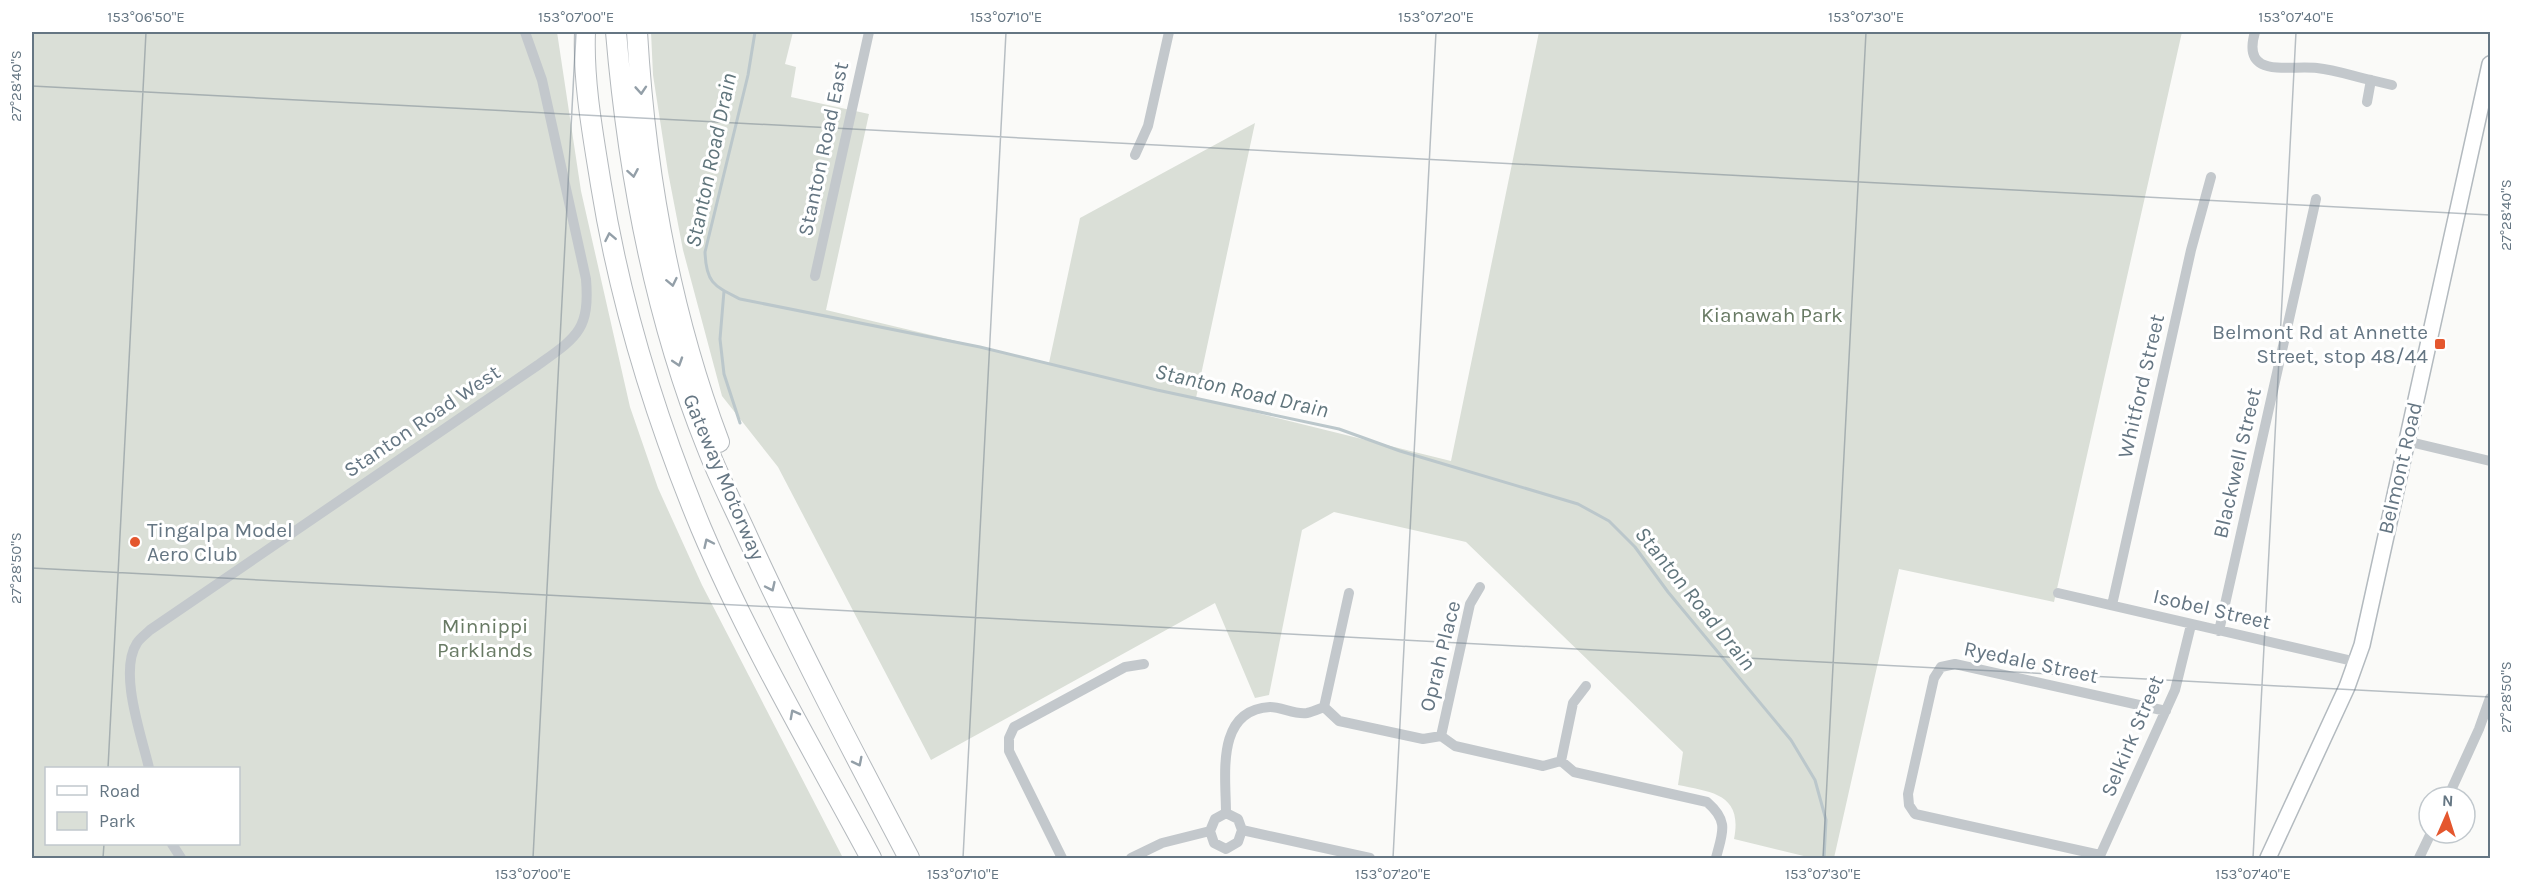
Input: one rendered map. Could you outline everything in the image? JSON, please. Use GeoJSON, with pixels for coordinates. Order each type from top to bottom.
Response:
{"type":"FeatureCollection","features":[{"type":"Feature","properties":{"kind":"highway"},"geometry":{"type":"LineString","coordinates":[[574,32],[585,41]]}},
{"type":"Feature","properties":{"kind":"highway","name":"Gateway Motorway"},"geometry":{"type":"LineString","coordinates":[[616,32],[628,147],[655,281],[690,401],[718,473],[789,625],[909,858]]}},
{"type":"Feature","properties":{"kind":"highway"},"geometry":{"type":"LineString","coordinates":[[637,32],[642,106],[664,244],[678,308],[696,371],[739,496],[738,515]]}},
{"type":"Feature","properties":{"kind":"highway","name":"Gateway Motorway"},"geometry":{"type":"LineString","coordinates":[[585,41],[596,152],[615,259],[639,356],[658,416],[702,529],[742,615],[871,858]]}},
{"type":"Feature","properties":{"kind":"main road","name":"Belmont Road"},"geometry":{"type":"LineString","coordinates":[[2268,858],[2356,662],[2490,64]]}},
{"type":"Feature","properties":{"kind":"street","name":"Stanton Road West"},"geometry":{"type":"LineString","coordinates":[[149,767],[129,680],[136,643],[150,630],[573,340],[584,322],[588,305],[586,279],[542,80],[525,32]]}},
{"type":"Feature","properties":{"kind":"street","name":"Stanton Road East"},"geometry":{"type":"LineString","coordinates":[[815,276],[869,32]]}},
{"type":"Feature","properties":{"kind":"street"},"geometry":{"type":"LineString","coordinates":[[1135,155],[1148,126],[1169,32]]}},
{"type":"Feature","properties":{"kind":"street"},"geometry":{"type":"LineString","coordinates":[[2255,32],[2250,47],[2253,56],[2261,64],[2276,68],[2317,68],[2392,85]]}},
{"type":"Feature","properties":{"kind":"street"},"geometry":{"type":"LineString","coordinates":[[2367,102],[2371,80]]}},
{"type":"Feature","properties":{"kind":"street","name":"Whitford Street"},"geometry":{"type":"LineString","coordinates":[[2112,605],[2191,250],[2211,177]]}},
{"type":"Feature","properties":{"kind":"street","name":"Blackwell Street"},"geometry":{"type":"LineString","coordinates":[[2219,631],[2316,199]]}},
{"type":"Feature","properties":{"kind":"street"},"geometry":{"type":"LineString","coordinates":[[2406,441],[2490,461]]}},
{"type":"Feature","properties":{"kind":"street","name":"Oprah Place"},"geometry":{"type":"LineString","coordinates":[[1441,736],[1470,604],[1480,587]]}},
{"type":"Feature","properties":{"kind":"street"},"geometry":{"type":"LineString","coordinates":[[1324,707],[1349,593]]}},
{"type":"Feature","properties":{"kind":"street","name":"Isobel Street"},"geometry":{"type":"LineString","coordinates":[[2058,593],[2356,662]]}},
{"type":"Feature","properties":{"kind":"street","name":"Selkirk Street"},"geometry":{"type":"LineString","coordinates":[[2099,857],[2175,690],[2191,625]]}},
{"type":"Feature","properties":{"kind":"street"},"geometry":{"type":"LineString","coordinates":[[1062,858],[1009,751],[1009,738],[1014,727],[1125,667],[1144,664]]}},
{"type":"Feature","properties":{"kind":"street","name":"Ryedale Street"},"geometry":{"type":"LineString","coordinates":[[2099,857],[1915,814],[1908,805],[1908,794],[1934,678],[1941,667],[1955,664],[2166,711]]}},
{"type":"Feature","properties":{"kind":"street"},"geometry":{"type":"LineString","coordinates":[[1561,761],[1574,704],[1586,686]]}},
{"type":"Feature","properties":{"kind":"street"},"geometry":{"type":"LineString","coordinates":[[2453,785],[2479,729],[2490,698]]}},
{"type":"Feature","properties":{"kind":"street"},"geometry":{"type":"LineString","coordinates":[[1226,813],[1226,747],[1232,730],[1242,718],[1256,710],[1272,707],[1305,713],[1324,707]]}},
{"type":"Feature","properties":{"kind":"street"},"geometry":{"type":"LineString","coordinates":[[1324,707],[1339,721],[1423,739],[1441,736],[1455,746],[1543,766],[1561,761]]}},
{"type":"Feature","properties":{"kind":"street"},"geometry":{"type":"LineString","coordinates":[[1561,761],[1574,772],[1707,802],[1719,812],[1723,828],[1716,858]]}},
{"type":"Feature","properties":{"kind":"street"},"geometry":{"type":"LineString","coordinates":[[1226,813],[1238,819],[1242,830],[1238,842],[1226,854],[1214,843],[1210,831],[1215,819],[1226,813]]}},
{"type":"Feature","properties":{"kind":"street"},"geometry":{"type":"LineString","coordinates":[[1242,830],[1370,858]]}},
{"type":"Feature","properties":{"kind":"street"},"geometry":{"type":"LineString","coordinates":[[1131,858],[1162,843],[1210,831]]}},
{"type":"Feature","properties":{"kind":"street"},"geometry":{"type":"LineString","coordinates":[[173,845],[181,858]]}},
{"type":"Feature","properties":{"kind":"green space","name":"Minnippi Parklands"},"geometry":{"type":"Polygon","coordinates":[[[32,32],[557,32],[581,191],[630,407],[658,488],[702,585],[843,858],[32,858],[32,32]]]}},
{"type":"Feature","properties":{"kind":"green space","name":"Kianawah Park"},"geometry":{"type":"Polygon","coordinates":[[[651,32],[793,32],[785,64],[796,67],[791,97],[869,114],[826,310],[1049,363],[1080,218],[1255,123],[1196,398],[1451,461],[1539,32],[2182,32],[2054,602],[1899,569],[1834,858],[1812,858],[1734,839],[1736,824],[1729,804],[1713,793],[1678,785],[1683,752],[1466,542],[1334,512],[1302,530],[1269,695],[1255,698],[1215,603],[931,760],[778,467],[722,396],[683,250],[653,75],[651,32]]]}},
{"type":"Feature","properties":{"kind":"waterway","name":"Stanton Road Drain"},"geometry":{"type":"LineString","coordinates":[[755,32],[748,75],[705,252],[707,271],[718,287],[740,299],[980,347],[1157,390],[1339,429],[1400,451],[1578,504],[1609,521],[1635,547],[1668,592],[1791,740],[1815,780],[1826,820],[1824,858]]}},
{"type":"Feature","properties":{"kind":"waterway"},"geometry":{"type":"LineString","coordinates":[[724,291],[720,339],[724,374],[740,423]]}},
{"type":"Feature","properties":{"kind":"place","name":"Belmont Rd at Annette Street, stop 48/44"},"geometry":{"type":"Point","coordinates":[2440,344]}},
{"type":"Feature","properties":{"kind":"place","name":"Tingalpa Model Aero Club"},"geometry":{"type":"Point","coordinates":[135,542]}}]}
